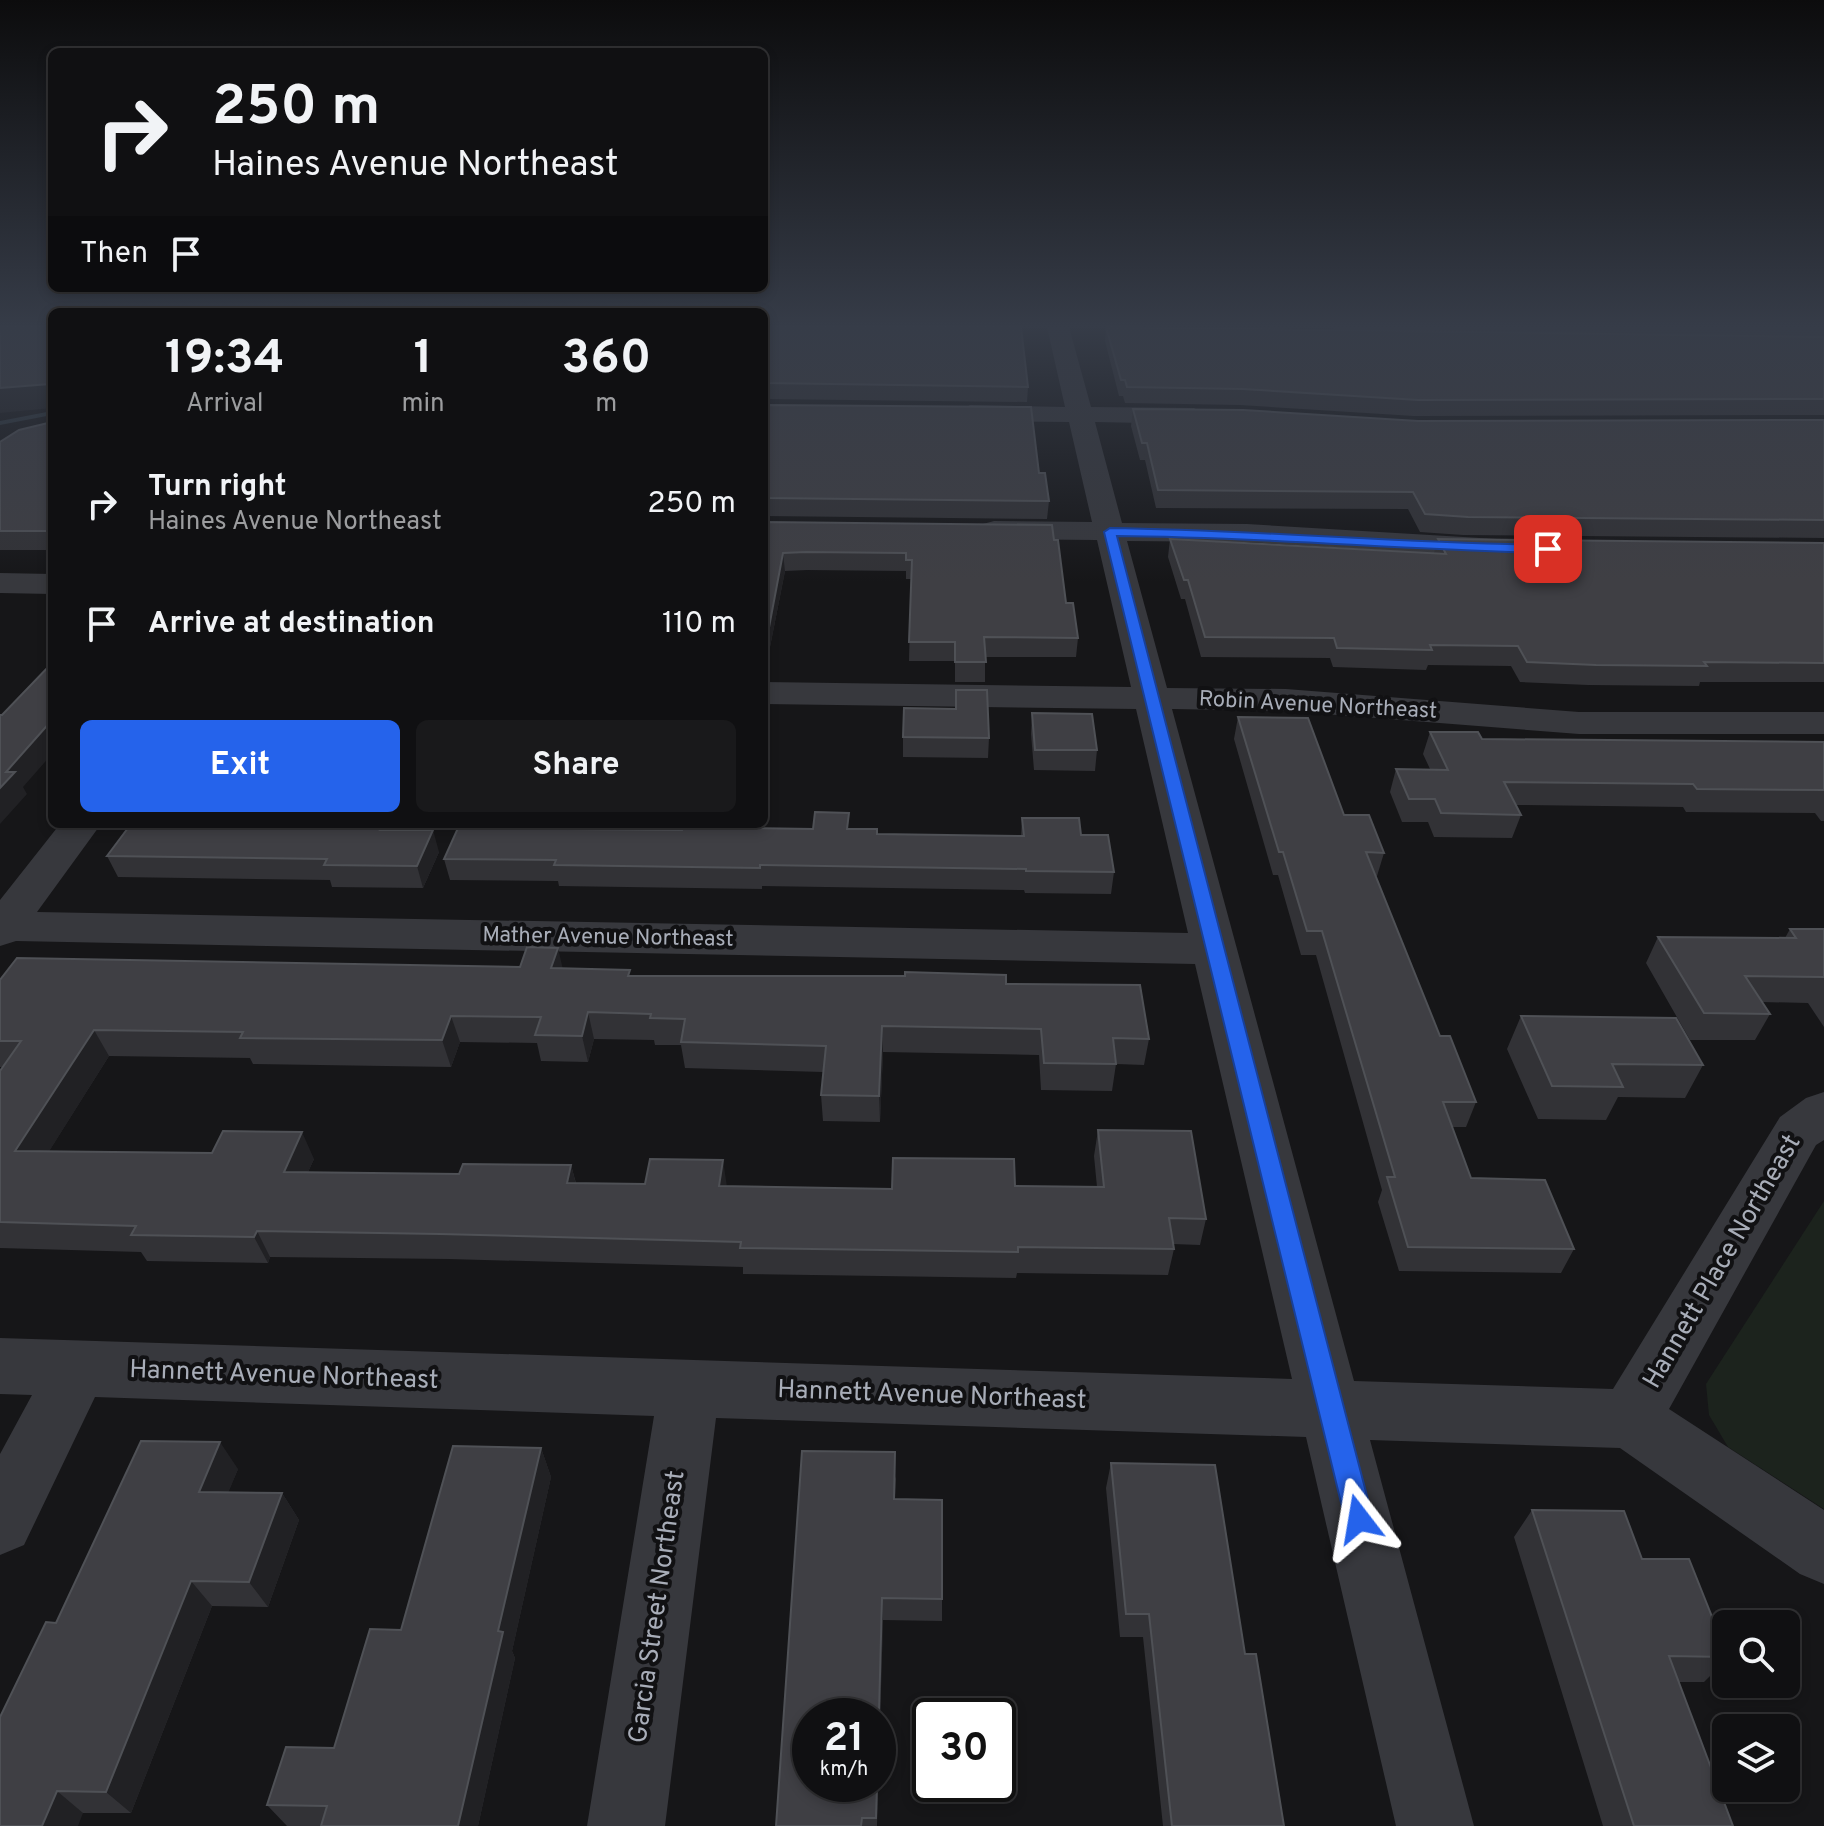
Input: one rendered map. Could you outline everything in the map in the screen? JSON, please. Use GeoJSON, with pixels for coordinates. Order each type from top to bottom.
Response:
{"type":"FeatureCollection","features":[{"type":"Feature","properties":{"kind":"street"},"geometry":{"type":"LineString","coordinates":[[950,413],[1225,416]]}},
{"type":"Feature","properties":{"kind":"street"},"geometry":{"type":"LineString","coordinates":[[1081,415],[1435,1826]]}},
{"type":"Feature","properties":{"kind":"street"},"geometry":{"type":"LineString","coordinates":[[972,530],[1247,533],[1526,548]]}},
{"type":"Feature","properties":{"kind":"street"},"geometry":{"type":"LineString","coordinates":[[0,583],[48,584]]}},
{"type":"Feature","properties":{"kind":"street","name":"Robin Avenue Northeast"},"geometry":{"type":"LineString","coordinates":[[768,693],[1286,700],[1579,723],[1824,723]]}},
{"type":"Feature","properties":{"kind":"street"},"geometry":{"type":"LineString","coordinates":[[2,929],[78,828]]}},
{"type":"Feature","properties":{"kind":"street","name":"Mather Avenue Northeast"},"geometry":{"type":"LineString","coordinates":[[2,929],[1213,949]]}},
{"type":"Feature","properties":{"kind":"street","name":"Hannett Place Northeast"},"geometry":{"type":"LineString","coordinates":[[1630,1419],[1798,1131],[1824,1112]]}},
{"type":"Feature","properties":{"kind":"street","name":"Hannett Avenue Northeast"},"geometry":{"type":"LineString","coordinates":[[0,1366],[1630,1419]]}},
{"type":"Feature","properties":{"kind":"street"},"geometry":{"type":"LineString","coordinates":[[0,1522],[77,1370]]}},
{"type":"Feature","properties":{"kind":"street","name":"Garcia Street Northeast"},"geometry":{"type":"LineString","coordinates":[[626,1826],[689,1388]]}},
{"type":"Feature","properties":{"kind":"street"},"geometry":{"type":"LineString","coordinates":[[1630,1419],[1824,1550]]}},
{"type":"Feature","properties":{"kind":"shaded area"},"geometry":{"type":"Polygon","coordinates":[[[1824,1201],[1824,1509],[1728,1447],[1709,1415],[1706,1384],[1824,1201]]]}},
{"type":"Feature","properties":{"kind":"building"},"geometry":{"type":"Polygon","coordinates":[[[768,412],[1032,412],[1039,473],[1045,473],[1049,501],[768,498],[768,412]]]}},
{"type":"Feature","properties":{"kind":"building"},"geometry":{"type":"Polygon","coordinates":[[[1134,412],[1278,412],[1418,421],[1824,420],[1824,520],[1468,517],[1425,514],[1413,492],[1158,490],[1147,443],[1142,443],[1134,412]]]}},
{"type":"Feature","properties":{"kind":"building"},"geometry":{"type":"Polygon","coordinates":[[[48,423],[48,531],[0,531],[0,442],[19,430],[48,423]]]}},
{"type":"Feature","properties":{"kind":"building"},"geometry":{"type":"Polygon","coordinates":[[[768,522],[1052,525],[1054,540],[1058,540],[1066,603],[1073,603],[1078,638],[984,637],[986,662],[955,662],[955,642],[909,642],[912,560],[906,560],[906,553],[783,553],[768,633],[768,522]]]}},
{"type":"Feature","properties":{"kind":"building"},"geometry":{"type":"Polygon","coordinates":[[[1170,539],[1446,554],[1438,539],[1824,543],[1824,663],[1596,665],[1527,662],[1518,646],[1430,645],[1432,650],[1337,648],[1334,638],[1205,637],[1188,580],[1184,580],[1170,539]]]}},
{"type":"Feature","properties":{"kind":"building"},"geometry":{"type":"Polygon","coordinates":[[[48,667],[48,725],[6,772],[15,772],[0,788],[0,715],[48,667]]]}},
{"type":"Feature","properties":{"kind":"building"},"geometry":{"type":"Polygon","coordinates":[[[956,690],[987,690],[989,738],[903,737],[904,708],[956,709],[956,690]]]}},
{"type":"Feature","properties":{"kind":"building"},"geometry":{"type":"Polygon","coordinates":[[[1032,713],[1092,714],[1097,750],[1035,750],[1032,713]]]}},
{"type":"Feature","properties":{"kind":"building"},"geometry":{"type":"Polygon","coordinates":[[[1238,717],[1308,718],[1344,815],[1369,815],[1384,853],[1366,852],[1440,1036],[1450,1036],[1476,1102],[1443,1102],[1471,1178],[1545,1180],[1574,1249],[1408,1247],[1387,1177],[1395,1177],[1322,931],[1307,931],[1283,852],[1279,852],[1238,717]]]}},
{"type":"Feature","properties":{"kind":"building"},"geometry":{"type":"Polygon","coordinates":[[[1430,732],[1478,732],[1482,739],[1824,742],[1824,790],[1697,789],[1693,784],[1504,782],[1521,815],[1441,813],[1435,799],[1409,799],[1396,769],[1448,770],[1430,732]]]}},
{"type":"Feature","properties":{"kind":"building"},"geometry":{"type":"Polygon","coordinates":[[[815,812],[849,813],[847,829],[877,829],[877,834],[1024,836],[1022,818],[1079,818],[1081,835],[1108,835],[1114,872],[760,865],[760,868],[554,865],[556,860],[444,859],[458,828],[813,829],[815,812]]]}},
{"type":"Feature","properties":{"kind":"building"},"geometry":{"type":"Polygon","coordinates":[[[128,828],[433,830],[417,866],[324,865],[327,859],[107,856],[128,828]]]}},
{"type":"Feature","properties":{"kind":"building"},"geometry":{"type":"Polygon","coordinates":[[[1790,929],[1824,929],[1824,977],[1745,976],[1770,1014],[1704,1013],[1658,937],[1796,938],[1790,929]]]}},
{"type":"Feature","properties":{"kind":"building"},"geometry":{"type":"Polygon","coordinates":[[[527,947],[558,948],[551,968],[630,970],[628,976],[905,976],[905,972],[1006,975],[1006,984],[1140,985],[1149,1039],[1113,1038],[1116,1064],[1044,1063],[1041,1029],[882,1026],[879,1096],[821,1095],[826,1046],[681,1042],[685,1019],[650,1018],[651,1014],[588,1012],[582,1036],[535,1035],[541,1017],[451,1016],[442,1040],[240,1038],[243,1032],[94,1030],[15,1151],[212,1153],[223,1131],[302,1132],[284,1172],[459,1174],[463,1164],[571,1165],[567,1183],[645,1184],[650,1159],[723,1160],[719,1186],[892,1189],[893,1158],[1014,1159],[1015,1186],[1104,1187],[1098,1130],[1191,1131],[1206,1219],[1169,1218],[1174,1249],[1018,1247],[1018,1252],[740,1248],[741,1242],[440,1234],[257,1231],[254,1237],[131,1235],[136,1226],[0,1222],[0,1071],[21,1041],[0,1041],[0,980],[17,958],[520,967],[527,947]]]}},
{"type":"Feature","properties":{"kind":"building"},"geometry":{"type":"Polygon","coordinates":[[[1521,1016],[1676,1018],[1703,1065],[1612,1064],[1623,1087],[1552,1086],[1521,1016]]]}},
{"type":"Feature","properties":{"kind":"building"},"geometry":{"type":"Polygon","coordinates":[[[141,1441],[220,1442],[199,1492],[282,1493],[249,1582],[191,1581],[106,1792],[57,1791],[42,1826],[0,1826],[0,1717],[46,1622],[56,1623],[141,1441]]]}},
{"type":"Feature","properties":{"kind":"building"},"geometry":{"type":"Polygon","coordinates":[[[453,1446],[541,1448],[498,1631],[503,1632],[458,1826],[321,1826],[327,1806],[267,1805],[286,1747],[334,1748],[370,1629],[401,1630],[453,1446]]]}},
{"type":"Feature","properties":{"kind":"building"},"geometry":{"type":"Polygon","coordinates":[[[802,1451],[895,1452],[894,1499],[942,1500],[942,1599],[882,1598],[879,1698],[792,1698],[792,1802],[876,1802],[876,1818],[862,1818],[861,1826],[776,1826],[802,1451]]]}},
{"type":"Feature","properties":{"kind":"building"},"geometry":{"type":"Polygon","coordinates":[[[1111,1463],[1215,1465],[1245,1654],[1256,1654],[1284,1826],[1172,1826],[1149,1614],[1126,1614],[1111,1463]]]}},
{"type":"Feature","properties":{"kind":"building"},"geometry":{"type":"Polygon","coordinates":[[[1532,1510],[1624,1511],[1642,1559],[1689,1559],[1712,1617],[1712,1657],[1669,1656],[1712,1770],[1712,1802],[1724,1802],[1733,1826],[1634,1826],[1532,1510]]]}},
{"type":"Feature","properties":{"kind":"waterway"},"geometry":{"type":"LineString","coordinates":[[0,423],[48,414]]}},
{"type":"Feature","properties":{"kind":"route"},"geometry":{"type":"LineString","coordinates":[[1359,1519],[1110,532],[1247,533],[1463,547],[1548,549]]}}]}
